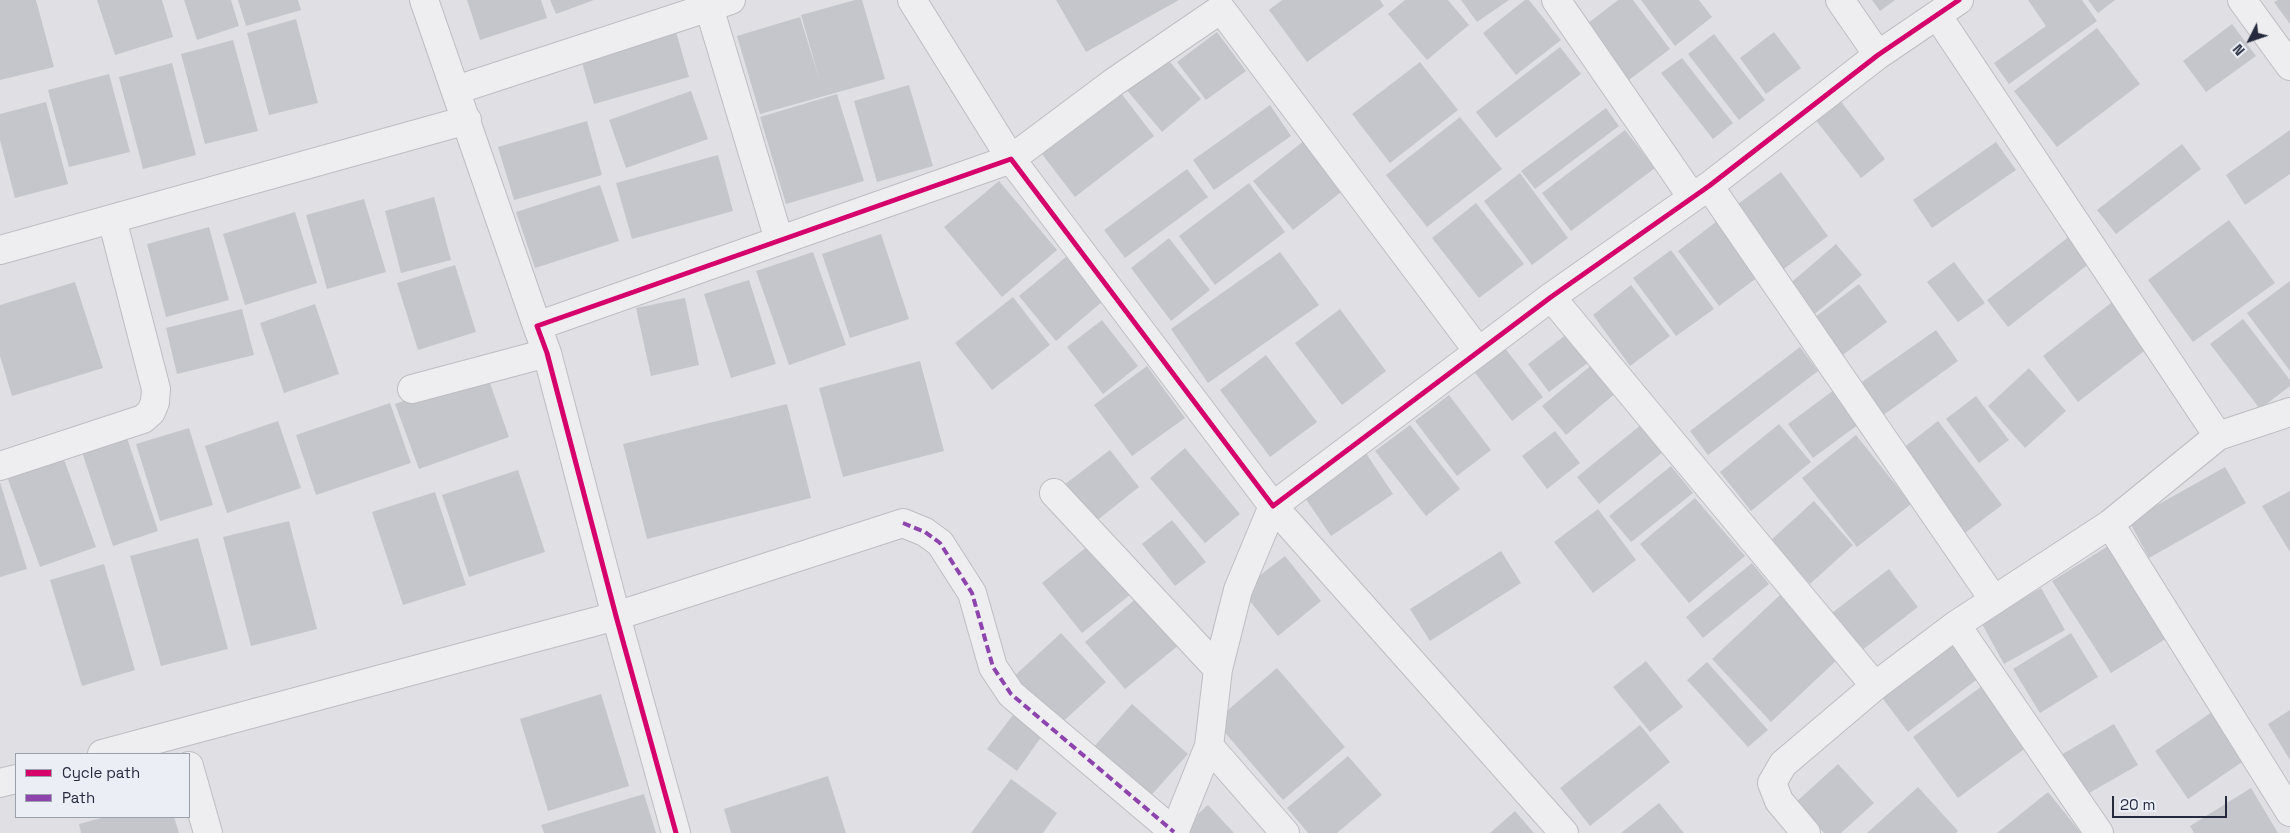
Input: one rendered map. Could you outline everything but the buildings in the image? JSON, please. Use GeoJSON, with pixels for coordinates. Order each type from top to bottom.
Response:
{"type":"FeatureCollection","features":[{"type":"Feature","properties":{"kind":"street"},"geometry":{"type":"LineString","coordinates":[[424,0],[547,353],[616,616],[676,833]]}},
{"type":"Feature","properties":{"kind":"street"},"geometry":{"type":"LineString","coordinates":[[912,0],[1010,159],[1273,506],[1564,833]]}},
{"type":"Feature","properties":{"kind":"street"},"geometry":{"type":"LineString","coordinates":[[1556,0],[1700,192],[1994,600]]}},
{"type":"Feature","properties":{"kind":"street"},"geometry":{"type":"LineString","coordinates":[[1840,0],[1878,55]]}},
{"type":"Feature","properties":{"kind":"street"},"geometry":{"type":"LineString","coordinates":[[109,753],[182,743],[616,616],[903,523],[925,532],[940,543],[946,552],[972,594],[993,667],[1011,694],[1174,832],[1209,746],[1218,669],[1238,590],[1273,506],[1551,296],[1700,192],[1878,55],[1959,0]]}},
{"type":"Feature","properties":{"kind":"street"},"geometry":{"type":"LineString","coordinates":[[2242,0],[2290,66]]}},
{"type":"Feature","properties":{"kind":"street"},"geometry":{"type":"LineString","coordinates":[[456,90],[720,4],[780,240]]}},
{"type":"Feature","properties":{"kind":"street"},"geometry":{"type":"LineString","coordinates":[[537,326],[1010,159],[1114,82],[1230,5],[1478,351]]}},
{"type":"Feature","properties":{"kind":"street"},"geometry":{"type":"LineString","coordinates":[[1937,15],[2218,436]]}},
{"type":"Feature","properties":{"kind":"street"},"geometry":{"type":"LineString","coordinates":[[0,250],[467,120]]}},
{"type":"Feature","properties":{"kind":"street"},"geometry":{"type":"LineString","coordinates":[[0,466],[143,419],[151,412],[156,402],[156,389],[112,219]]}},
{"type":"Feature","properties":{"kind":"street"},"geometry":{"type":"LineString","coordinates":[[1551,296],[1874,686]]}},
{"type":"Feature","properties":{"kind":"street"},"geometry":{"type":"LineString","coordinates":[[412,389],[547,353]]}},
{"type":"Feature","properties":{"kind":"street"},"geometry":{"type":"LineString","coordinates":[[1806,833],[1779,802],[1772,783],[1776,773],[1783,764],[1874,686],[1956,625],[2110,524],[2218,436],[2290,412]]}},
{"type":"Feature","properties":{"kind":"street"},"geometry":{"type":"LineString","coordinates":[[1054,493],[1218,669]]}},
{"type":"Feature","properties":{"kind":"street"},"geometry":{"type":"LineString","coordinates":[[2110,524],[2290,812]]}},
{"type":"Feature","properties":{"kind":"street"},"geometry":{"type":"LineString","coordinates":[[1956,625],[2099,833]]}},
{"type":"Feature","properties":{"kind":"street"},"geometry":{"type":"LineString","coordinates":[[1209,746],[1285,833]]}},
{"type":"Feature","properties":{"kind":"street"},"geometry":{"type":"LineString","coordinates":[[190,770],[208,833]]}},
{"type":"Feature","properties":{"kind":"street"},"geometry":{"type":"LineString","coordinates":[[0,783],[15,778]]}},
{"type":"Feature","properties":{"kind":"marked path"},"geometry":{"type":"LineString","coordinates":[[903,523],[925,532],[940,543],[972,593],[993,667],[1011,694],[1174,832]]}},
{"type":"Feature","properties":{"kind":"cycle path"},"geometry":{"type":"LineString","coordinates":[[676,833],[616,616],[547,353],[537,326],[1011,159],[1273,506],[1551,297],[1709,186],[1878,55],[1959,0]]}}]}
